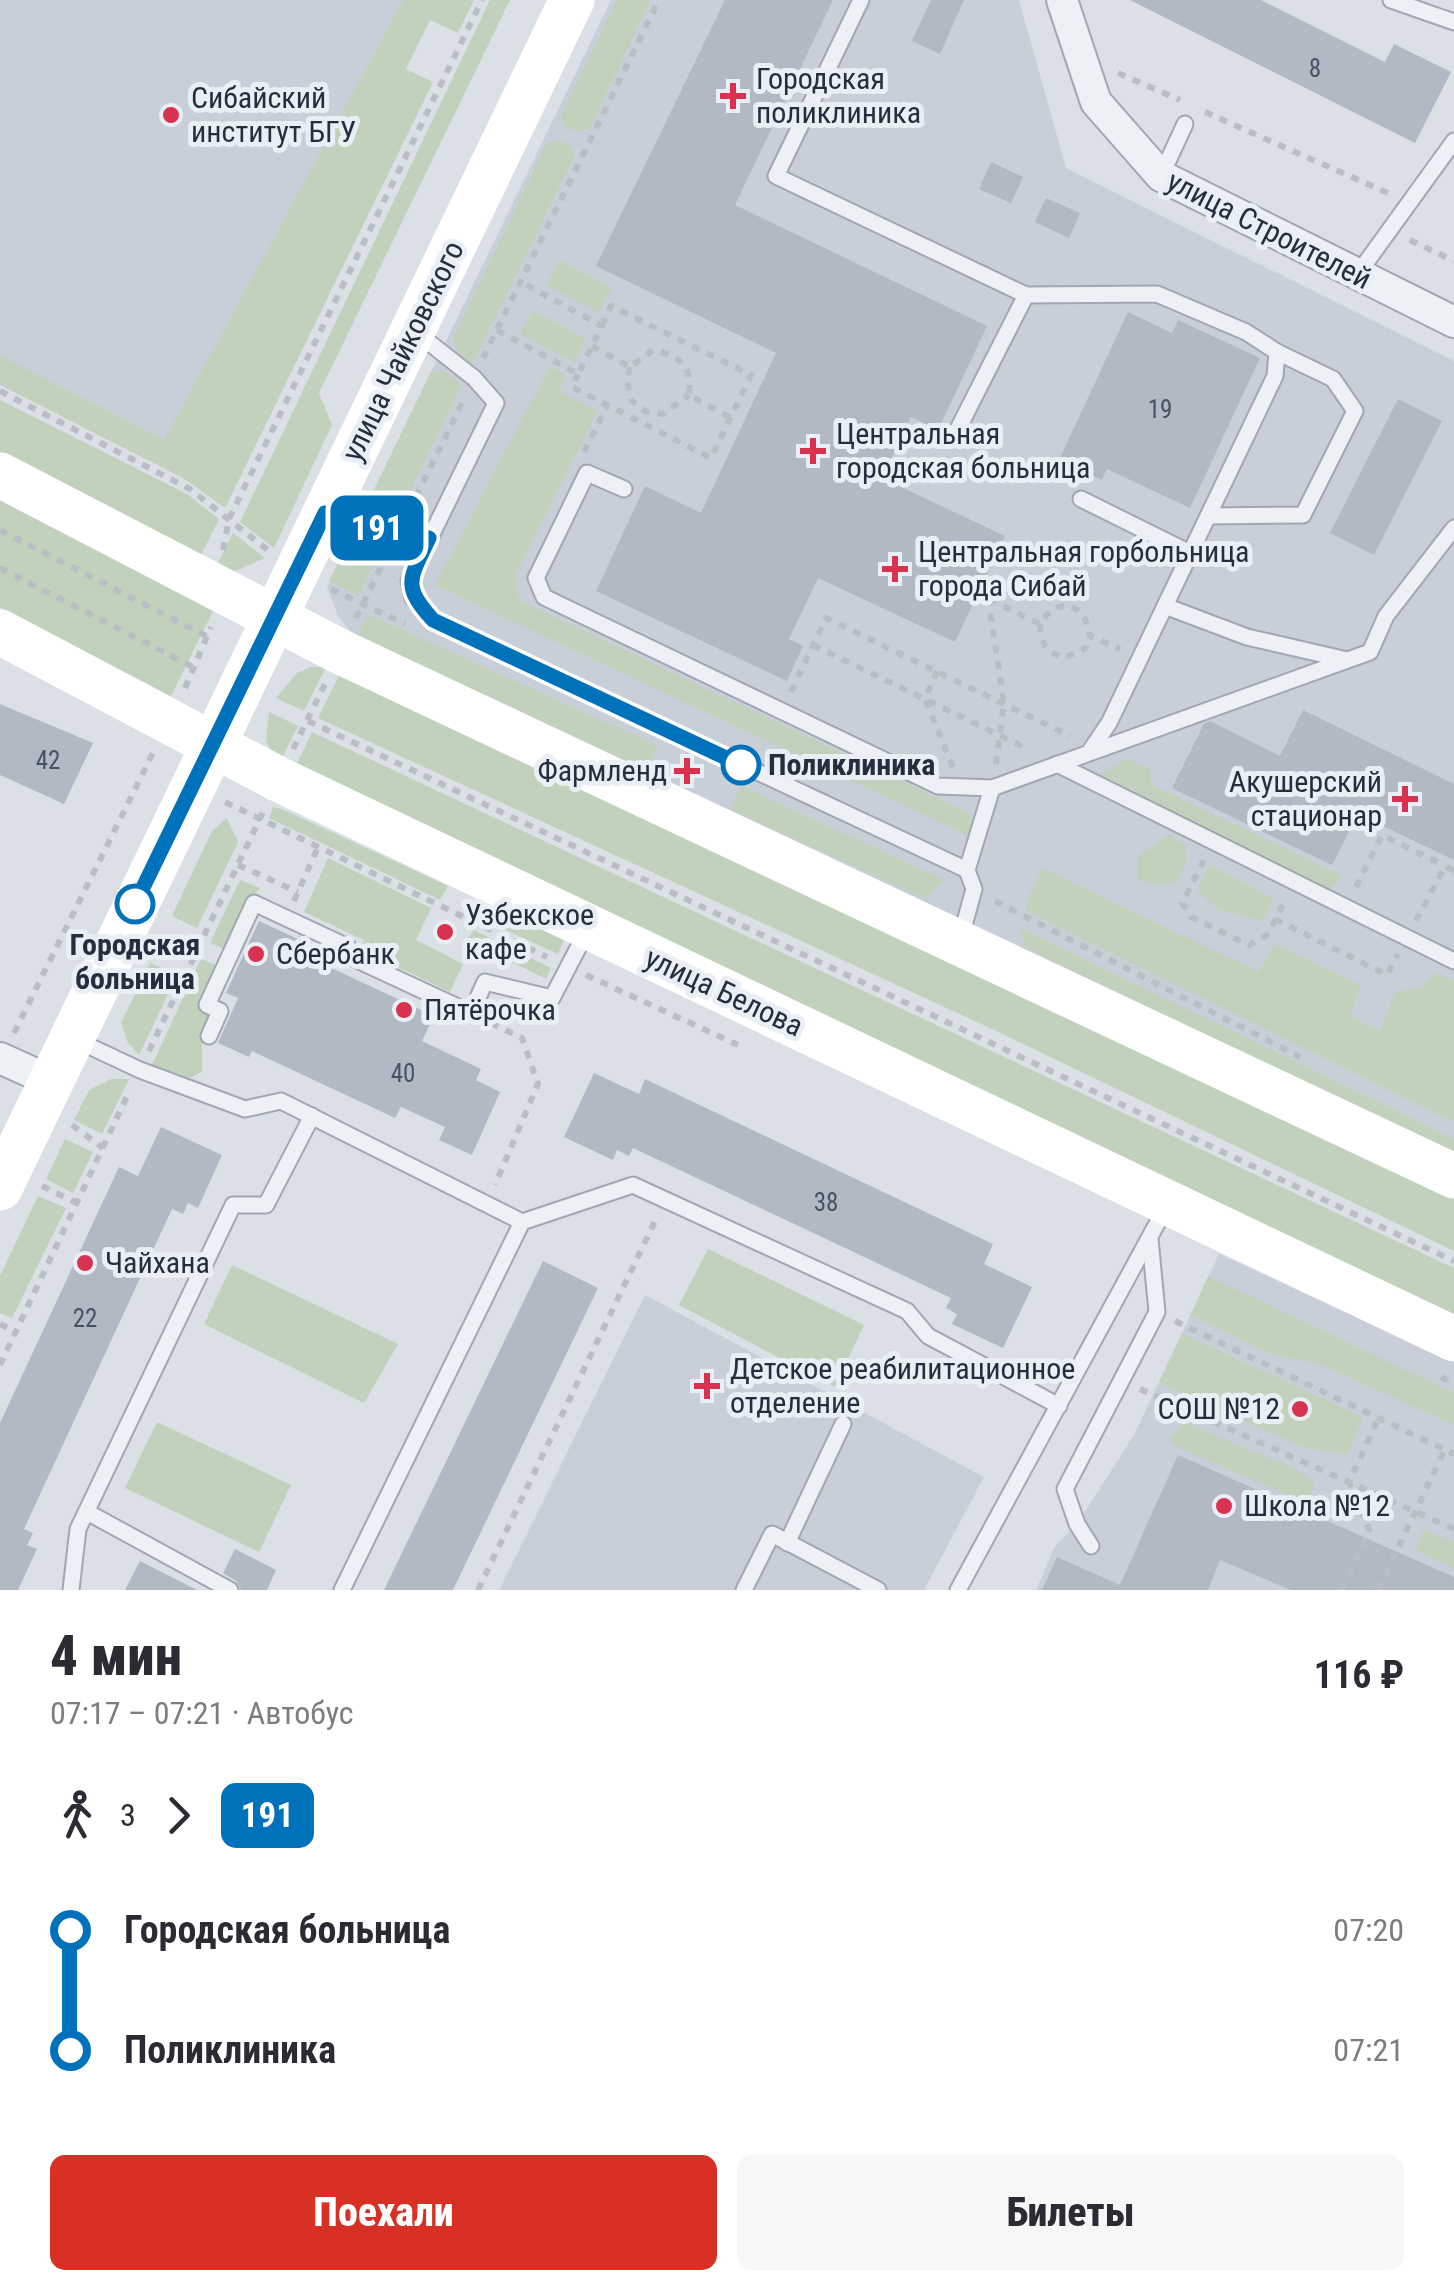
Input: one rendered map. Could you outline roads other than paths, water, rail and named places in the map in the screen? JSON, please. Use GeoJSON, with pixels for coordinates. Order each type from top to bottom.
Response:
{"type":"FeatureCollection","features":[{"type":"Feature","properties":{"kind":"main road","name":"улица Чайковского"},"geometry":{"type":"LineString","coordinates":[[0,1188],[572,0]]}},
{"type":"Feature","properties":{"kind":"main road"},"geometry":{"type":"LineString","coordinates":[[0,475],[273,618],[1454,1176]]}},
{"type":"Feature","properties":{"kind":"main road","name":"улица Белова"},"geometry":{"type":"LineString","coordinates":[[0,632],[278,779],[589,927],[1159,1221],[1454,1339]]}},
{"type":"Feature","properties":{"kind":"street","name":"улица Строителей"},"geometry":{"type":"LineString","coordinates":[[1062,0],[1096,102],[1161,176],[1454,322]]}},
{"type":"Feature","properties":{"kind":"street"},"geometry":{"type":"LineString","coordinates":[[1,1059],[50,1081]]}},
{"type":"Feature","properties":{"kind":"lane"},"geometry":{"type":"LineString","coordinates":[[862,0],[776,176],[1026,295],[1157,294],[1246,332],[1332,379],[1355,411],[1303,515],[1208,516]]}},
{"type":"Feature","properties":{"kind":"lane"},"geometry":{"type":"LineString","coordinates":[[1391,0],[1444,12]]}},
{"type":"Feature","properties":{"kind":"lane"},"geometry":{"type":"LineString","coordinates":[[1161,176],[1185,124]]}},
{"type":"Feature","properties":{"kind":"lane"},"geometry":{"type":"LineString","coordinates":[[1358,276],[1454,141]]}},
{"type":"Feature","properties":{"kind":"lane"},"geometry":{"type":"LineString","coordinates":[[958,429],[1026,295]]}},
{"type":"Feature","properties":{"kind":"lane"},"geometry":{"type":"LineString","coordinates":[[413,330],[474,378],[496,403],[409,582],[413,598],[433,620],[967,870]]}},
{"type":"Feature","properties":{"kind":"lane"},"geometry":{"type":"LineString","coordinates":[[1090,751],[1140,658],[1275,376],[1277,352]]}},
{"type":"Feature","properties":{"kind":"lane"},"geometry":{"type":"LineString","coordinates":[[624,489],[587,473],[536,578],[544,597],[938,786],[992,788],[1370,652],[1386,616],[1454,528]]}},
{"type":"Feature","properties":{"kind":"lane"},"geometry":{"type":"LineString","coordinates":[[1081,499],[1190,553]]}},
{"type":"Feature","properties":{"kind":"lane"},"geometry":{"type":"LineString","coordinates":[[325,513],[429,538]]}},
{"type":"Feature","properties":{"kind":"lane"},"geometry":{"type":"LineString","coordinates":[[1164,606],[1248,637],[1347,660]]}},
{"type":"Feature","properties":{"kind":"lane"},"geometry":{"type":"LineString","coordinates":[[1057,764],[1454,961]]}},
{"type":"Feature","properties":{"kind":"lane"},"geometry":{"type":"LineString","coordinates":[[959,942],[974,888],[967,870],[992,788]]}},
{"type":"Feature","properties":{"kind":"lane"},"geometry":{"type":"LineString","coordinates":[[209,1036],[220,1011],[206,1004],[254,903],[348,946],[344,954],[471,1013],[486,982],[552,998],[589,927]]}},
{"type":"Feature","properties":{"kind":"lane"},"geometry":{"type":"LineString","coordinates":[[72,1038],[140,1070],[245,1109],[281,1101],[522,1222]]}},
{"type":"Feature","properties":{"kind":"lane"},"geometry":{"type":"LineString","coordinates":[[71,1590],[78,1529],[233,1205],[266,1205],[312,1116]]}},
{"type":"Feature","properties":{"kind":"lane"},"geometry":{"type":"LineString","coordinates":[[342,1590],[522,1222],[633,1185],[906,1311],[928,1336],[1059,1406]]}},
{"type":"Feature","properties":{"kind":"lane"},"geometry":{"type":"LineString","coordinates":[[1091,1546],[1076,1524],[1064,1489],[1157,1312],[1159,1221]]}},
{"type":"Feature","properties":{"kind":"lane"},"geometry":{"type":"LineString","coordinates":[[958,1590],[1159,1221]]}},
{"type":"Feature","properties":{"kind":"lane"},"geometry":{"type":"LineString","coordinates":[[787,1542],[843,1424]]}},
{"type":"Feature","properties":{"kind":"lane"},"geometry":{"type":"LineString","coordinates":[[86,1512],[230,1590]]}},
{"type":"Feature","properties":{"kind":"lane"},"geometry":{"type":"LineString","coordinates":[[744,1590],[772,1534],[878,1590]]}},
{"type":"Feature","properties":{"kind":"place","name":"Городская поликлиника"},"geometry":{"type":"Point","coordinates":[733,96]}},
{"type":"Feature","properties":{"kind":"place","name":"Сибайский институт БГУ"},"geometry":{"type":"Point","coordinates":[171,115]}},
{"type":"Feature","properties":{"kind":"place","name":"Центральная городская больница"},"geometry":{"type":"Point","coordinates":[813,451]}},
{"type":"Feature","properties":{"kind":"place","name":"Центральная горбольница города Сибай"},"geometry":{"type":"Point","coordinates":[895,569]}},
{"type":"Feature","properties":{"kind":"place","name":"Поликлиника"},"geometry":{"type":"Point","coordinates":[741,765]}},
{"type":"Feature","properties":{"kind":"place","name":"Фармленд"},"geometry":{"type":"Point","coordinates":[687,771]}},
{"type":"Feature","properties":{"kind":"place","name":"Акушерский стационар"},"geometry":{"type":"Point","coordinates":[1405,799]}},
{"type":"Feature","properties":{"kind":"place","name":"Городская больница"},"geometry":{"type":"Point","coordinates":[135,904]}},
{"type":"Feature","properties":{"kind":"place","name":"Узбекское кафе"},"geometry":{"type":"Point","coordinates":[445,932]}},
{"type":"Feature","properties":{"kind":"place","name":"Сбербанк"},"geometry":{"type":"Point","coordinates":[256,954]}},
{"type":"Feature","properties":{"kind":"place","name":"Пятёрочка"},"geometry":{"type":"Point","coordinates":[404,1010]}},
{"type":"Feature","properties":{"kind":"place","name":"Чайхана"},"geometry":{"type":"Point","coordinates":[85,1263]}},
{"type":"Feature","properties":{"kind":"place","name":"Детское реабилитационное отделение"},"geometry":{"type":"Point","coordinates":[707,1386]}},
{"type":"Feature","properties":{"kind":"place","name":"СОШ №12"},"geometry":{"type":"Point","coordinates":[1300,1409]}},
{"type":"Feature","properties":{"kind":"place","name":"Школа №12"},"geometry":{"type":"Point","coordinates":[1224,1506]}}]}
